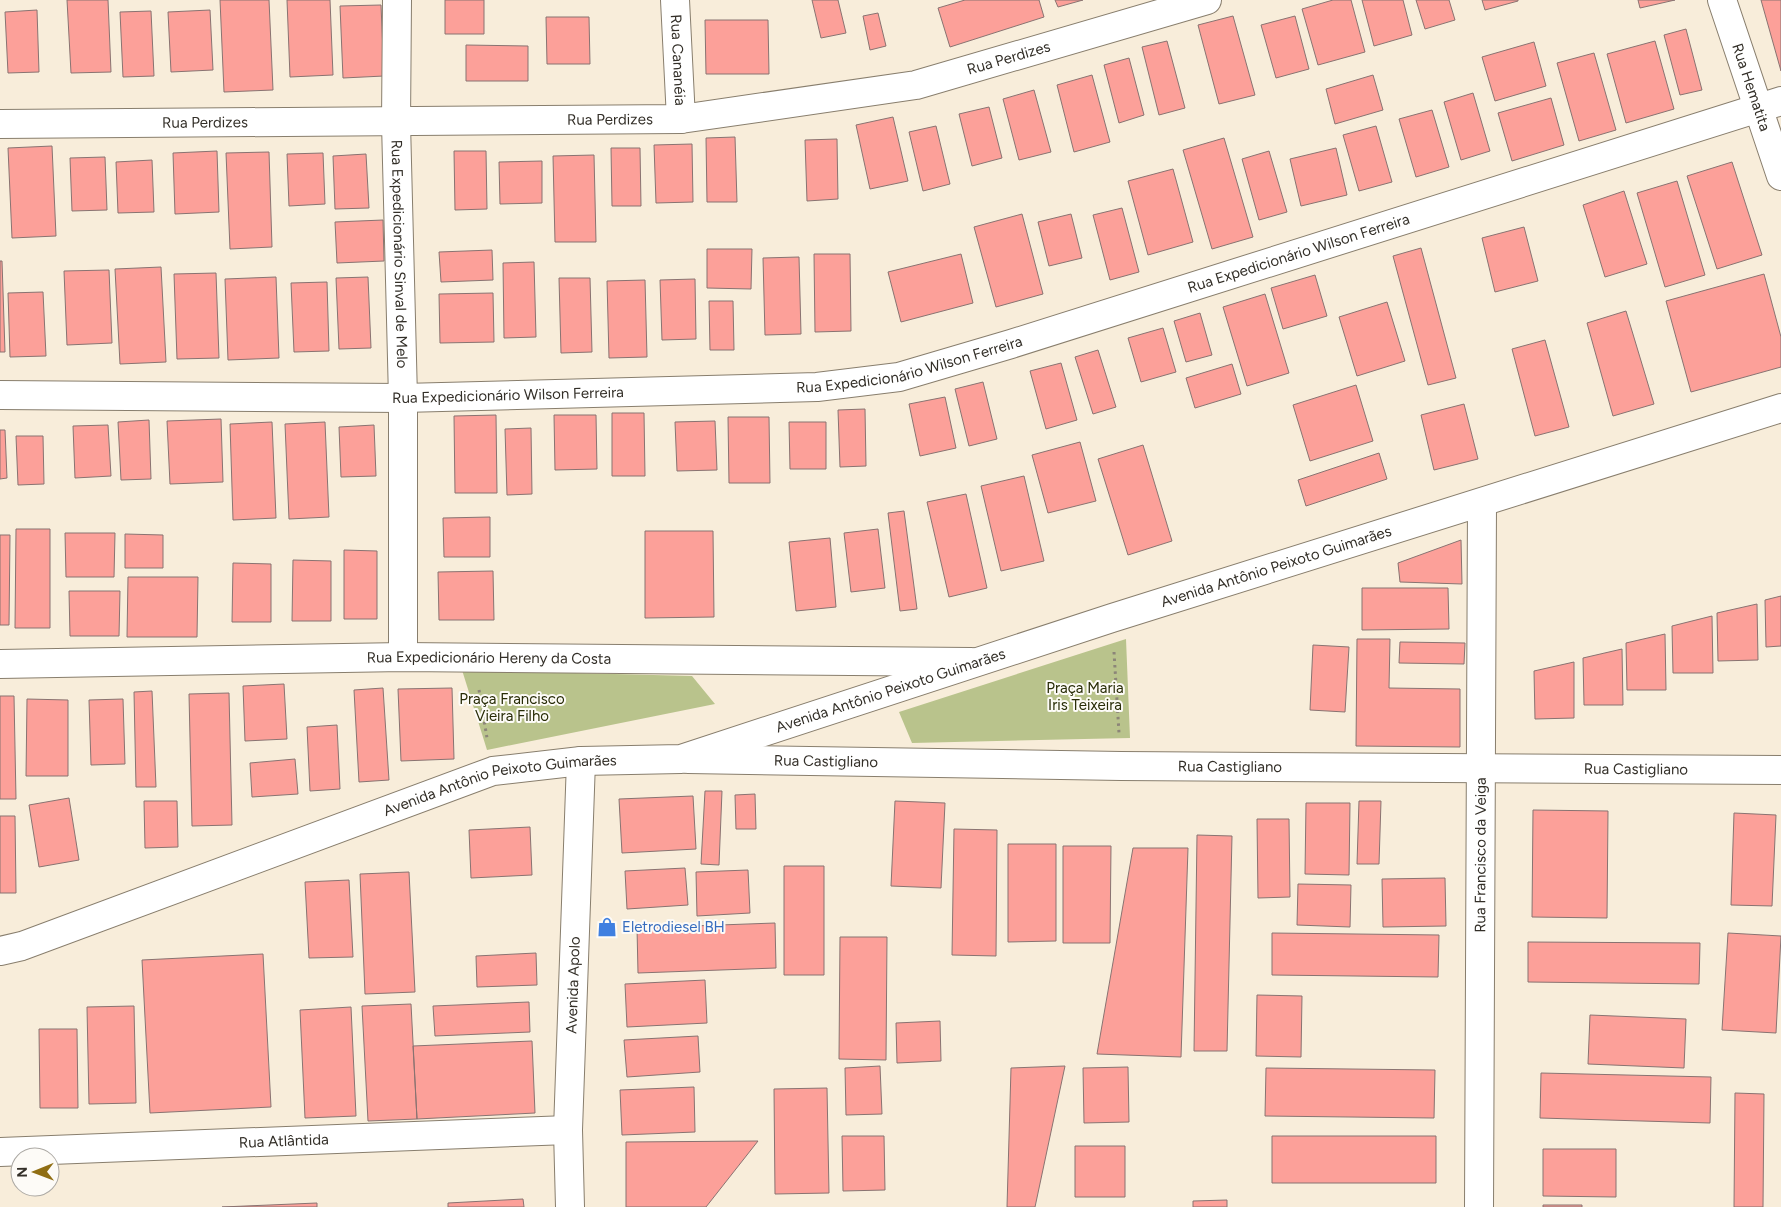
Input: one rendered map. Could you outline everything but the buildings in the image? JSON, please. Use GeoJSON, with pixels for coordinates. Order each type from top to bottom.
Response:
{"type":"FeatureCollection","features":[{"type":"Feature","properties":{"kind":"street","name":"Rua Expedicionário Sinval de Melo"},"geometry":{"type":"LineString","coordinates":[[397,0],[396,123],[403,398],[403,657]]}},
{"type":"Feature","properties":{"kind":"street","name":"Rua Cananéia"},"geometry":{"type":"LineString","coordinates":[[675,0],[680,119]]}},
{"type":"Feature","properties":{"kind":"street","name":"Rua Perdizes"},"geometry":{"type":"LineString","coordinates":[[0,124],[396,123],[680,119],[916,85],[1207,0]]}},
{"type":"Feature","properties":{"kind":"street","name":"Rua Hematita"},"geometry":{"type":"LineString","coordinates":[[1722,0],[1769,104],[1781,176]]}},
{"type":"Feature","properties":{"kind":"street","name":"Rua Expedicionário Wilson Ferreira"},"geometry":{"type":"LineString","coordinates":[[0,395],[403,398],[817,387],[898,377],[1011,344],[1769,104]]}},
{"type":"Feature","properties":{"kind":"street","name":"Avenida Antônio Peixoto Guimarães"},"geometry":{"type":"LineString","coordinates":[[0,951],[22,946],[493,771],[581,762],[681,759],[1112,618],[1781,408]]}},
{"type":"Feature","properties":{"kind":"street","name":"Rua Francisco da Veiga"},"geometry":{"type":"LineString","coordinates":[[1480,1207],[1482,503]]}},
{"type":"Feature","properties":{"kind":"street","name":"Rua Expedicionário Hereny da Costa"},"geometry":{"type":"LineString","coordinates":[[0,664],[403,657],[977,662]]}},
{"type":"Feature","properties":{"kind":"street","name":"Rua Castigliano"},"geometry":{"type":"LineString","coordinates":[[681,759],[1121,766],[1781,770]]}},
{"type":"Feature","properties":{"kind":"street","name":"Avenida Apolo"},"geometry":{"type":"LineString","coordinates":[[570,1207],[568,1130],[581,762]]}},
{"type":"Feature","properties":{"kind":"street","name":"Rua Atlântida"},"geometry":{"type":"LineString","coordinates":[[0,1152],[568,1130]]}},
{"type":"Feature","properties":{"kind":"path"},"geometry":{"type":"LineString","coordinates":[[1112,618],[1121,766]]}},
{"type":"Feature","properties":{"kind":"path"},"geometry":{"type":"LineString","coordinates":[[473,658],[493,771]]}},
{"type":"Feature","properties":{"kind":"green space","name":"Praça Maria Iris Teixeira"},"geometry":{"type":"Polygon","coordinates":[[[1126,639],[1130,738],[912,743],[899,712],[1126,639]]]}},
{"type":"Feature","properties":{"kind":"green space","name":"Praça Francisco Vieira Filho"},"geometry":{"type":"Polygon","coordinates":[[[462,670],[692,676],[715,704],[487,750],[462,670]]]}},
{"type":"Feature","properties":{"kind":"place","name":"Eletrodiesel BH"},"geometry":{"type":"Point","coordinates":[607,927]}}]}
